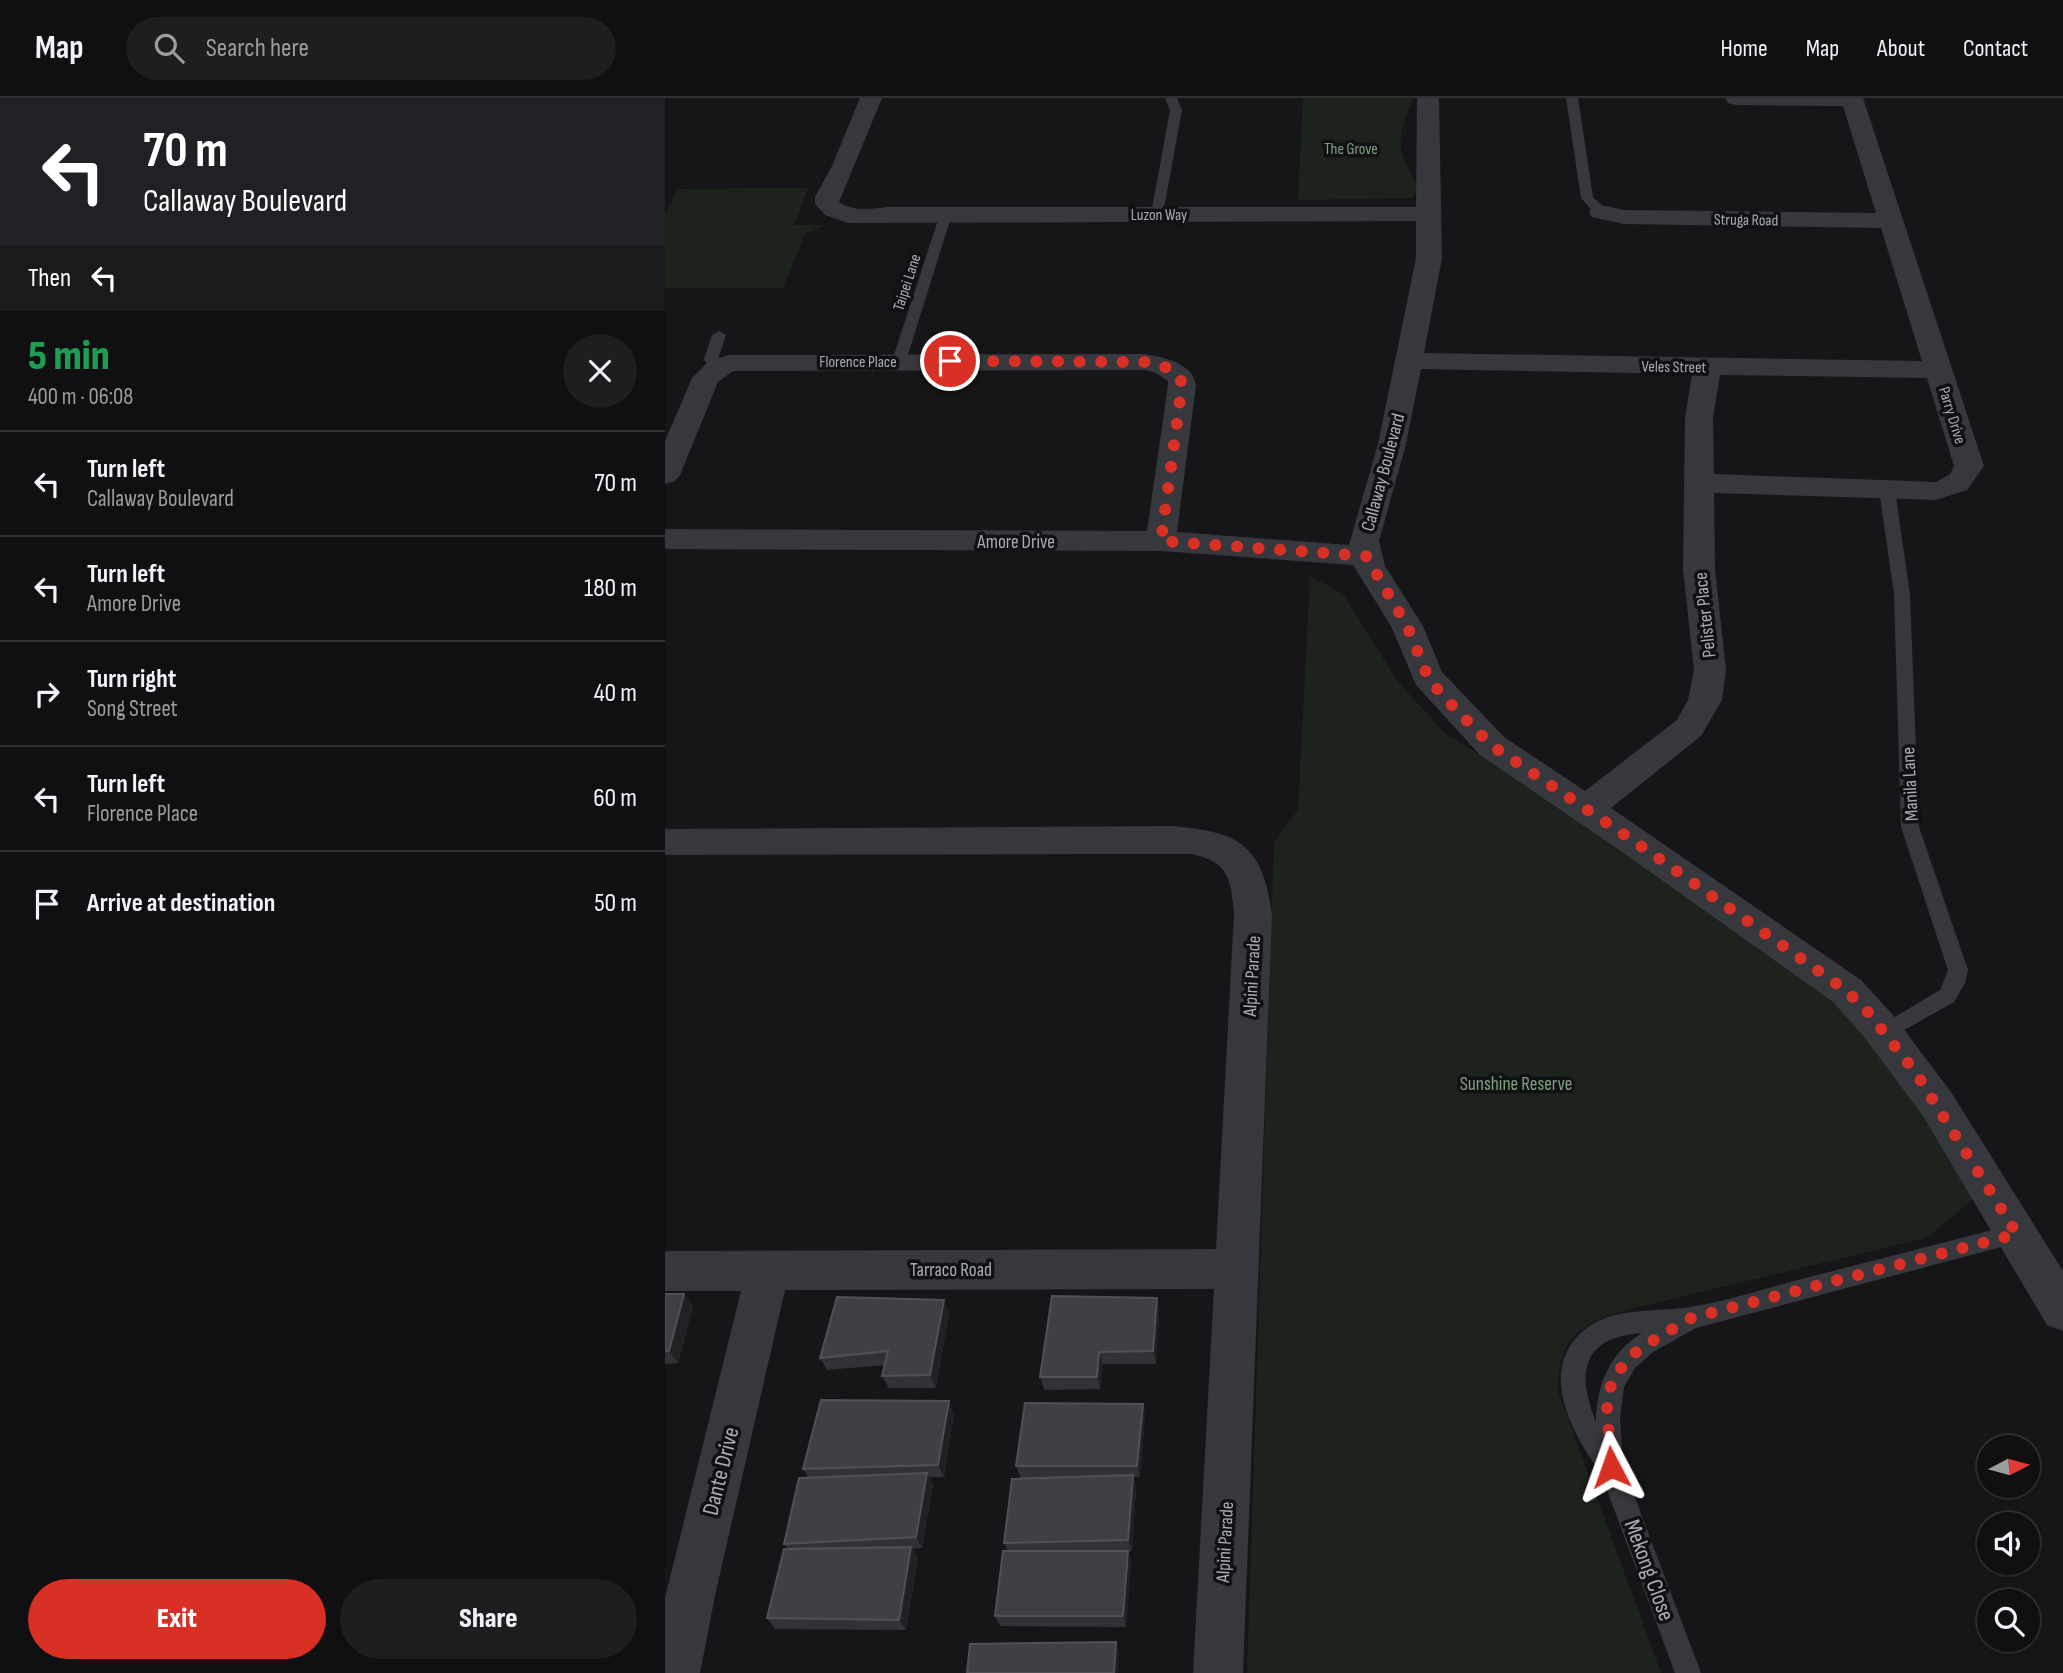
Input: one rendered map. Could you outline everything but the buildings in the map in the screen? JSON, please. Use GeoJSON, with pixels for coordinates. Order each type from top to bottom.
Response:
{"type":"FeatureCollection","features":[{"type":"Feature","properties":{"kind":"street","name":"Luzon Way"},"geometry":{"type":"LineString","coordinates":[[871,98],[844,166],[827,197],[827,204],[840,205],[852,216],[1430,214]]}},
{"type":"Feature","properties":{"kind":"street","name":"Callaway Boulevard"},"geometry":{"type":"LineString","coordinates":[[1428,98],[1429,258],[1392,444],[1364,541],[1366,556],[1407,626],[1428,677],[1492,746],[1847,991],[1916,1073],[2063,1311]]}},
{"type":"Feature","properties":{"kind":"street"},"geometry":{"type":"LineString","coordinates":[[1736,98],[1852,99]]}},
{"type":"Feature","properties":{"kind":"street","name":"Parry Drive"},"geometry":{"type":"LineString","coordinates":[[1701,483],[1945,490],[1961,481],[1968,471],[1969,466],[1852,99]]}},
{"type":"Feature","properties":{"kind":"street","name":"Struga Road"},"geometry":{"type":"LineString","coordinates":[[1601,212],[1624,217],[1892,221]]}},
{"type":"Feature","properties":{"kind":"street","name":"Florence Place"},"geometry":{"type":"LineString","coordinates":[[719,367],[742,362],[899,361],[1145,362],[1166,367],[1181,378],[1182,385],[1161,541]]}},
{"type":"Feature","properties":{"kind":"street","name":"Veles Street"},"geometry":{"type":"LineString","coordinates":[[1408,361],[1939,370]]}},
{"type":"Feature","properties":{"kind":"street","name":"Pelister Place"},"geometry":{"type":"LineString","coordinates":[[1586,809],[1689,728],[1705,700],[1710,670],[1699,569],[1699,418],[1707,366]]}},
{"type":"Feature","properties":{"kind":"street"},"geometry":{"type":"LineString","coordinates":[[665,475],[705,382],[719,367]]}},
{"type":"Feature","properties":{"kind":"street","name":"Amore Drive"},"geometry":{"type":"LineString","coordinates":[[665,539],[1161,541],[1366,556]]}},
{"type":"Feature","properties":{"kind":"street","name":"Alpini Parade"},"geometry":{"type":"LineString","coordinates":[[665,842],[1171,839],[1205,841],[1231,851],[1244,869],[1251,888],[1253,914],[1218,1673]]}},
{"type":"Feature","properties":{"kind":"street","name":"Tarraco Road"},"geometry":{"type":"LineString","coordinates":[[665,1271],[1237,1269]]}},
{"type":"Feature","properties":{"kind":"street","name":"Dante Drive"},"geometry":{"type":"LineString","coordinates":[[675,1673],[691,1591],[768,1270]]}},
{"type":"Feature","properties":{"kind":"lane"},"geometry":{"type":"LineString","coordinates":[[1157,214],[1176,110],[1171,98]]}},
{"type":"Feature","properties":{"kind":"lane"},"geometry":{"type":"LineString","coordinates":[[1571,98],[1587,198],[1601,212]]}},
{"type":"Feature","properties":{"kind":"lane","name":"Taipei Lane"},"geometry":{"type":"LineString","coordinates":[[899,361],[946,214]]}},
{"type":"Feature","properties":{"kind":"lane"},"geometry":{"type":"LineString","coordinates":[[719,335],[711,359],[714,365],[719,367]]}},
{"type":"Feature","properties":{"kind":"lane","name":"Manila Lane"},"geometry":{"type":"LineString","coordinates":[[1885,1033],[1947,996],[1955,983],[1958,970],[1910,827],[1902,594],[1887,490]]}},
{"type":"Feature","properties":{"kind":"lane","name":"Mekong Close"},"geometry":{"type":"LineString","coordinates":[[1688,1673],[1611,1467],[1590,1437],[1577,1405],[1572,1382],[1574,1363],[1583,1347],[1599,1332],[1627,1323],[1691,1318],[2017,1234]]}},
{"type":"Feature","properties":{"kind":"lane","name":"Mekong Close"},"geometry":{"type":"LineString","coordinates":[[1611,1467],[1607,1407],[1611,1385],[1623,1365],[1639,1349],[1691,1318]]}},
{"type":"Feature","properties":{"kind":"green space","name":"The Grove"},"geometry":{"type":"Polygon","coordinates":[[[1303,98],[1413,98],[1403,127],[1401,149],[1417,187],[1413,198],[1298,200],[1303,98]]]}},
{"type":"Feature","properties":{"kind":"green space"},"geometry":{"type":"Polygon","coordinates":[[[808,188],[794,225],[825,225],[805,234],[783,288],[665,288],[665,215],[678,189],[808,188]]]}},
{"type":"Feature","properties":{"kind":"green space","name":"Sunshine Reserve"},"geometry":{"type":"Polygon","coordinates":[[[1310,576],[1343,594],[1398,682],[1446,734],[1532,787],[1808,980],[1847,1013],[1883,1054],[1976,1197],[1926,1238],[1613,1314],[1586,1326],[1568,1345],[1562,1357],[1558,1391],[1661,1673],[1247,1673],[1274,842],[1298,810],[1310,576]]]}},
{"type":"Feature","properties":{"kind":"route"},"geometry":{"type":"LineString","coordinates":[[950,361],[1145,362],[1166,367],[1177,374],[1182,385],[1161,541],[1317,555],[1366,556],[1369,566],[1407,626],[1428,677],[1492,746],[1631,839],[1847,991],[1867,1011],[1916,1073],[2017,1234],[1691,1318],[1639,1349],[1623,1365],[1611,1385],[1607,1407],[1611,1467]]}}]}
